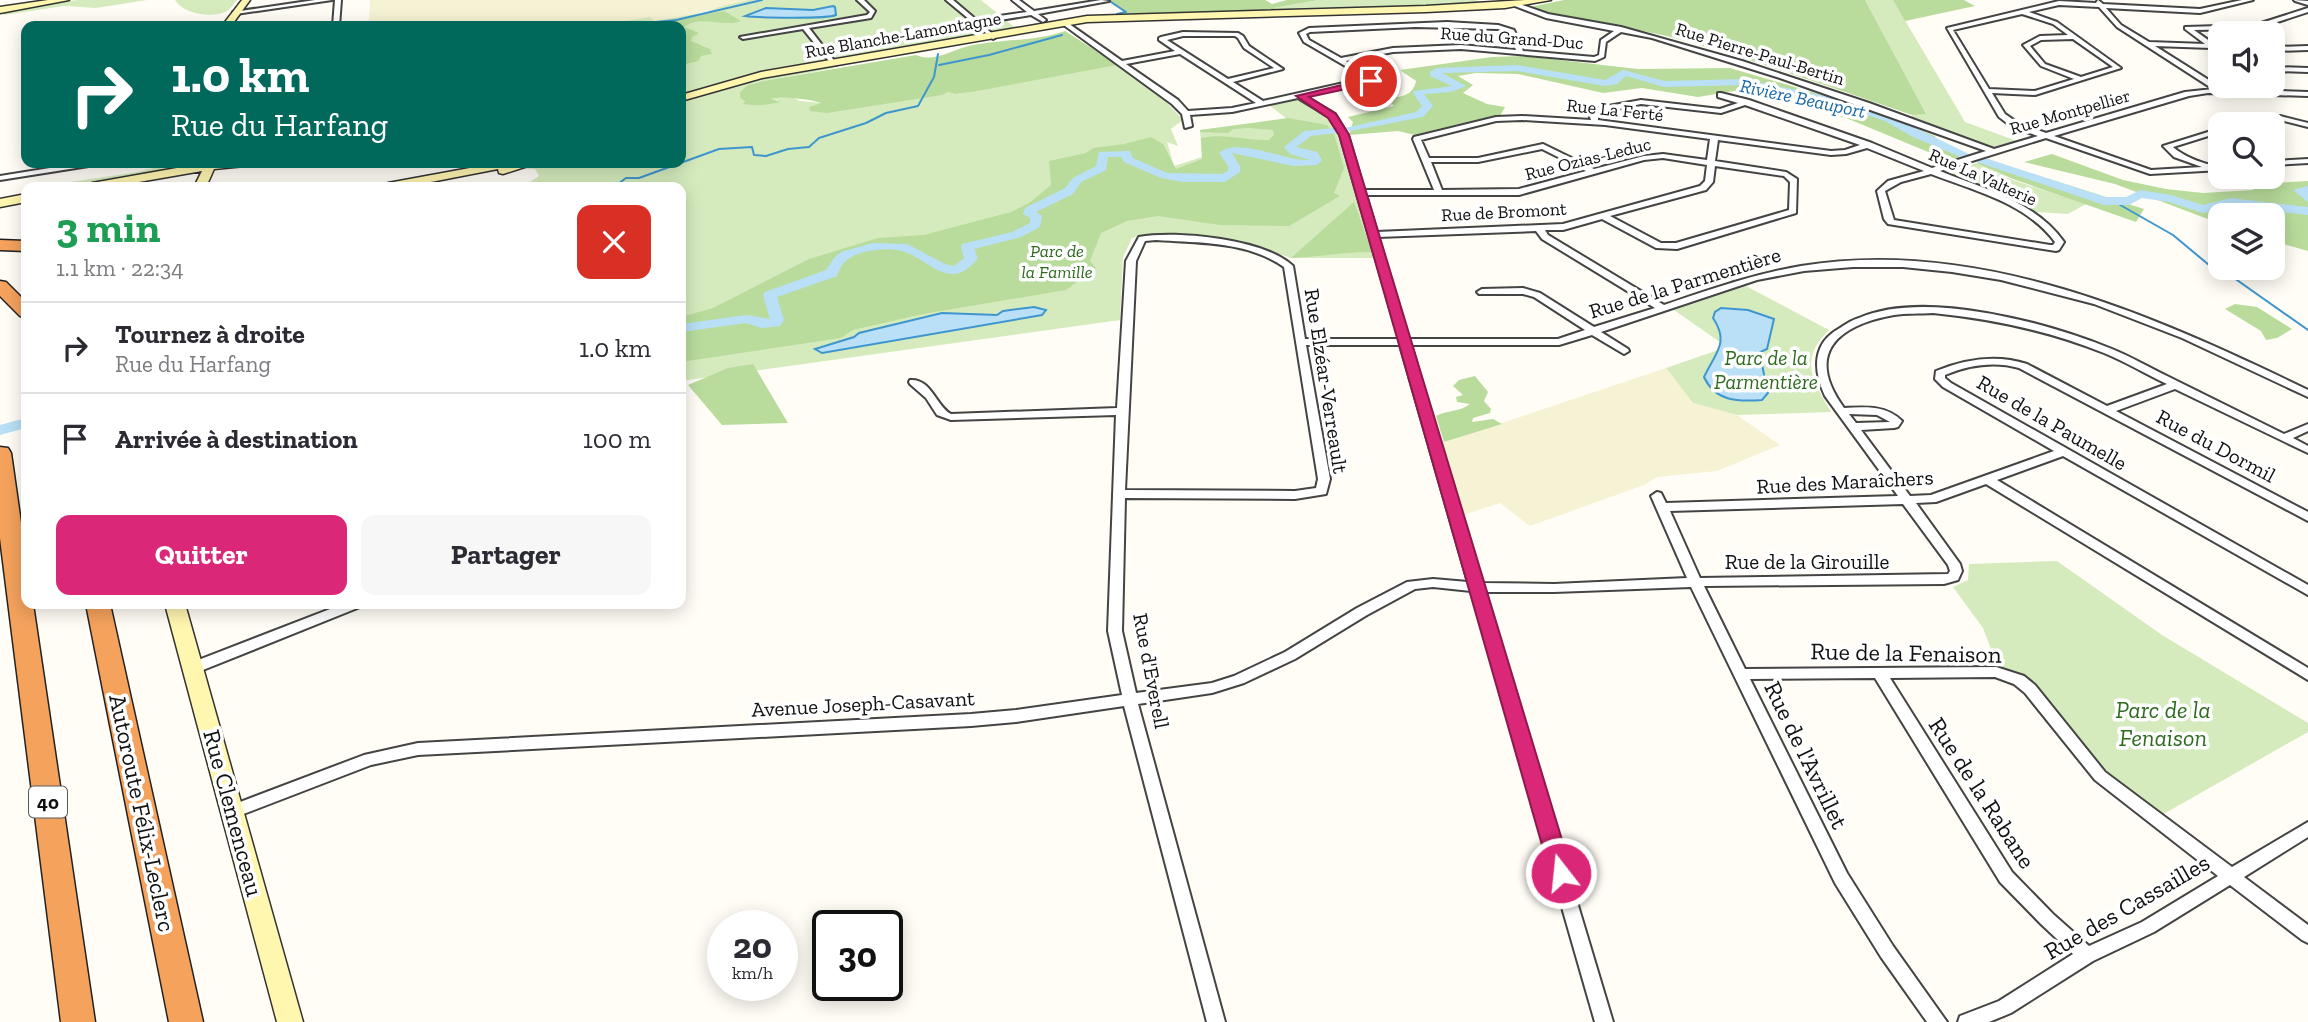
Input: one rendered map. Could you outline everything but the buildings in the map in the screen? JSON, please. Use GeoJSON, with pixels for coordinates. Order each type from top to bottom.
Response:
{"type":"FeatureCollection","features":[{"type":"Feature","properties":{"kind":"highway"},"geometry":{"type":"LineString","coordinates":[[0,244],[21,246]]}},
{"type":"Feature","properties":{"kind":"highway"},"geometry":{"type":"LineString","coordinates":[[0,286],[21,307]]}},
{"type":"Feature","properties":{"kind":"highway","name":"40"},"geometry":{"type":"LineString","coordinates":[[0,453],[21,606]]}},
{"type":"Feature","properties":{"kind":"highway","name":"40"},"geometry":{"type":"LineString","coordinates":[[21,609],[78,1022]]}},
{"type":"Feature","properties":{"kind":"highway","name":"Autoroute Félix-Leclerc"},"geometry":{"type":"LineString","coordinates":[[99,609],[186,1022]]}},
{"type":"Feature","properties":{"kind":"street"},"geometry":{"type":"LineString","coordinates":[[0,9],[51,0]]}},
{"type":"Feature","properties":{"kind":"street"},"geometry":{"type":"LineString","coordinates":[[0,9],[65,0]]}},
{"type":"Feature","properties":{"kind":"street"},"geometry":{"type":"LineString","coordinates":[[230,21],[246,0]]}},
{"type":"Feature","properties":{"kind":"street"},"geometry":{"type":"LineString","coordinates":[[236,12],[329,0]]}},
{"type":"Feature","properties":{"kind":"street"},"geometry":{"type":"LineString","coordinates":[[336,21],[338,0]]}},
{"type":"Feature","properties":{"kind":"street"},"geometry":{"type":"LineString","coordinates":[[743,37],[869,18],[873,12],[860,0]]}},
{"type":"Feature","properties":{"kind":"street"},"geometry":{"type":"LineString","coordinates":[[949,0],[992,36]]}},
{"type":"Feature","properties":{"kind":"street"},"geometry":{"type":"LineString","coordinates":[[1015,0],[1043,20]]}},
{"type":"Feature","properties":{"kind":"street"},"geometry":{"type":"LineString","coordinates":[[1075,0],[1082,5]]}},
{"type":"Feature","properties":{"kind":"street","name":"Rue Blanche-Lamontagne"},"geometry":{"type":"LineString","coordinates":[[686,99],[833,63],[1065,24],[1135,18],[1514,4],[1547,0]]}},
{"type":"Feature","properties":{"kind":"street"},"geometry":{"type":"LineString","coordinates":[[2093,0],[2101,5],[2119,26],[2208,83]]}},
{"type":"Feature","properties":{"kind":"street"},"geometry":{"type":"LineString","coordinates":[[2155,0],[2168,9]]}},
{"type":"Feature","properties":{"kind":"street"},"geometry":{"type":"LineString","coordinates":[[2208,169],[2150,172],[2007,120],[1949,29],[2059,3],[2210,10],[2250,0]]}},
{"type":"Feature","properties":{"kind":"street"},"geometry":{"type":"LineString","coordinates":[[2297,0],[2308,3]]}},
{"type":"Feature","properties":{"kind":"street"},"geometry":{"type":"LineString","coordinates":[[979,24],[986,20],[1106,1]]}},
{"type":"Feature","properties":{"kind":"street","name":"Rue Pierre-Paul-Bertin"},"geometry":{"type":"LineString","coordinates":[[1514,4],[1537,13],[1621,29],[1836,93],[1992,151]]}},
{"type":"Feature","properties":{"kind":"street"},"geometry":{"type":"LineString","coordinates":[[2274,21],[2308,10]]}},
{"type":"Feature","properties":{"kind":"street"},"geometry":{"type":"LineString","coordinates":[[1988,91],[2035,93],[2118,68],[2055,23],[2020,11]]}},
{"type":"Feature","properties":{"kind":"street"},"geometry":{"type":"LineString","coordinates":[[1065,24],[1161,91],[1186,113],[1188,126]]}},
{"type":"Feature","properties":{"kind":"street"},"geometry":{"type":"LineString","coordinates":[[1186,113],[1232,110],[1372,79],[1306,41],[1303,33],[1444,25],[1500,27],[1512,30],[1520,52]]}},
{"type":"Feature","properties":{"kind":"street"},"geometry":{"type":"LineString","coordinates":[[805,27],[833,63]]}},
{"type":"Feature","properties":{"kind":"street"},"geometry":{"type":"LineString","coordinates":[[2208,28],[2188,28],[2208,41]]}},
{"type":"Feature","properties":{"kind":"street","name":"Rue du Grand-Duc"},"geometry":{"type":"LineString","coordinates":[[1341,60],[1393,50],[1439,47],[1598,59],[1602,55],[1603,41],[1621,29]]}},
{"type":"Feature","properties":{"kind":"street"},"geometry":{"type":"LineString","coordinates":[[1227,81],[1280,69],[1246,47],[1241,37],[1236,34],[1175,34],[1161,39],[1263,104]]}},
{"type":"Feature","properties":{"kind":"street"},"geometry":{"type":"LineString","coordinates":[[2076,37],[2040,38],[2026,45],[2043,65],[2081,79]]}},
{"type":"Feature","properties":{"kind":"street"},"geometry":{"type":"LineString","coordinates":[[2148,44],[2208,47]]}},
{"type":"Feature","properties":{"kind":"street"},"geometry":{"type":"LineString","coordinates":[[2285,49],[2308,48]]}},
{"type":"Feature","properties":{"kind":"street"},"geometry":{"type":"LineString","coordinates":[[1120,63],[1179,52]]}},
{"type":"Feature","properties":{"kind":"street"},"geometry":{"type":"LineString","coordinates":[[2285,69],[2308,70]]}},
{"type":"Feature","properties":{"kind":"street","name":"Rue Montpellier"},"geometry":{"type":"LineString","coordinates":[[1891,222],[1881,191],[1883,187],[1992,151],[2188,94],[2208,93]]}},
{"type":"Feature","properties":{"kind":"street","name":"Rue Montpellier"},"geometry":{"type":"LineString","coordinates":[[2285,93],[2308,94]]}},
{"type":"Feature","properties":{"kind":"street","name":"Rue La Valterie"},"geometry":{"type":"LineString","coordinates":[[1721,95],[1839,133],[2032,214],[2055,235],[2060,245],[2040,248],[1891,222]]}},
{"type":"Feature","properties":{"kind":"street"},"geometry":{"type":"LineString","coordinates":[[1300,96],[1332,116],[1341,127],[1604,1022]]}},
{"type":"Feature","properties":{"kind":"street"},"geometry":{"type":"LineString","coordinates":[[1595,122],[1595,111],[1634,103],[1720,111],[1746,103]]}},
{"type":"Feature","properties":{"kind":"street","name":"Rue La Ferté"},"geometry":{"type":"LineString","coordinates":[[1440,193],[1417,139],[1505,117],[1595,122],[1831,153],[1846,152],[1868,145]]}},
{"type":"Feature","properties":{"kind":"street"},"geometry":{"type":"LineString","coordinates":[[2285,119],[2308,125]]}},
{"type":"Feature","properties":{"kind":"street"},"geometry":{"type":"LineString","coordinates":[[2208,134],[2170,144],[2166,148],[2208,164]]}},
{"type":"Feature","properties":{"kind":"street","name":"Rue de Bromont"},"geometry":{"type":"LineString","coordinates":[[1373,235],[1539,229],[1563,227],[1603,216],[1707,186],[1714,137]]}},
{"type":"Feature","properties":{"kind":"street"},"geometry":{"type":"LineString","coordinates":[[1426,160],[1478,160],[1543,146],[1594,172]]}},
{"type":"Feature","properties":{"kind":"street","name":"Rue Ozias-Leduc"},"geometry":{"type":"LineString","coordinates":[[1361,193],[1519,192],[1656,157],[1791,176],[1794,181],[1793,211],[1677,246],[1665,247],[1603,216]]}},
{"type":"Feature","properties":{"kind":"street"},"geometry":{"type":"LineString","coordinates":[[2285,162],[2308,161]]}},
{"type":"Feature","properties":{"kind":"street"},"geometry":{"type":"LineString","coordinates":[[0,178],[63,168]]}},
{"type":"Feature","properties":{"kind":"street"},"geometry":{"type":"LineString","coordinates":[[119,182],[194,168]]}},
{"type":"Feature","properties":{"kind":"street"},"geometry":{"type":"LineString","coordinates":[[192,182],[207,168]]}},
{"type":"Feature","properties":{"kind":"street"},"geometry":{"type":"LineString","coordinates":[[414,182],[488,168]]}},
{"type":"Feature","properties":{"kind":"street"},"geometry":{"type":"LineString","coordinates":[[446,182],[510,168]]}},
{"type":"Feature","properties":{"kind":"street"},"geometry":{"type":"LineString","coordinates":[[0,203],[21,199]]}},
{"type":"Feature","properties":{"kind":"street"},"geometry":{"type":"LineString","coordinates":[[1539,229],[1545,237],[1664,309]]}},
{"type":"Feature","properties":{"kind":"street","name":"Rue Elzéar-Verreault"},"geometry":{"type":"LineString","coordinates":[[1119,494],[1295,495],[1322,491],[1324,479],[1288,266],[1279,258],[1251,247],[1142,239]]}},
{"type":"Feature","properties":{"kind":"street","name":"Rue d'Everell"},"geometry":{"type":"LineString","coordinates":[[1142,239],[1131,261],[1122,411],[1115,631],[1130,700],[1216,1022]]}},
{"type":"Feature","properties":{"kind":"street","name":"Rue de la Parmentière"},"geometry":{"type":"LineString","coordinates":[[1302,342],[1559,342],[1755,278],[1813,266],[1895,264],[1958,270],[2037,285],[2103,304],[2183,336],[2308,394]]}},
{"type":"Feature","properties":{"kind":"street"},"geometry":{"type":"LineString","coordinates":[[1482,292],[1523,291],[1537,295],[1624,351]]}},
{"type":"Feature","properties":{"kind":"street","name":"Rue de la Girouille"},"geometry":{"type":"LineString","coordinates":[[1477,587],[1564,588],[1695,582],[1944,580],[1953,577],[1956,571],[1954,564],[1842,411],[1821,377],[1819,363],[1828,341],[1849,325],[1891,313],[1941,311],[1978,314],[2041,327],[2110,352],[2283,438],[2305,446]]}},
{"type":"Feature","properties":{"kind":"street","name":"Rue de la Paumelle"},"geometry":{"type":"LineString","coordinates":[[2107,410],[2013,362],[1988,361],[1940,373],[1940,379],[1947,384],[2308,591]]}},
{"type":"Feature","properties":{"kind":"street"},"geometry":{"type":"LineString","coordinates":[[914,382],[932,397],[936,410],[951,417],[1122,411]]}},
{"type":"Feature","properties":{"kind":"street"},"geometry":{"type":"LineString","coordinates":[[2107,410],[2175,385]]}},
{"type":"Feature","properties":{"kind":"street","name":"Rue du Dormil"},"geometry":{"type":"LineString","coordinates":[[2107,410],[2308,517]]}},
{"type":"Feature","properties":{"kind":"street"},"geometry":{"type":"LineString","coordinates":[[1842,411],[1875,411],[1885,413],[1896,421],[1894,425],[1887,426],[1853,426]]}},
{"type":"Feature","properties":{"kind":"street"},"geometry":{"type":"LineString","coordinates":[[2283,438],[2308,427]]}},
{"type":"Feature","properties":{"kind":"street","name":"Rue des Maraîchers"},"geometry":{"type":"LineString","coordinates":[[1659,501],[1750,506],[1816,500],[1908,500],[1948,496],[2063,452]]}},
{"type":"Feature","properties":{"kind":"street"},"geometry":{"type":"LineString","coordinates":[[1989,480],[2308,675]]}},
{"type":"Feature","properties":{"kind":"street","name":"Rue de l'Avrillet"},"geometry":{"type":"LineString","coordinates":[[1659,501],[1695,582],[1841,877],[1882,945],[1938,1022]]}},
{"type":"Feature","properties":{"kind":"street","name":"Avenue Joseph-Casavant"},"geometry":{"type":"LineString","coordinates":[[233,812],[369,759],[418,749],[971,720],[1212,688],[1243,680],[1274,666],[1412,585],[1433,583],[1477,587]]}},
{"type":"Feature","properties":{"kind":"street","name":"Rue Clemenceau"},"geometry":{"type":"LineString","coordinates":[[176,609],[290,1022]]}},
{"type":"Feature","properties":{"kind":"street"},"geometry":{"type":"LineString","coordinates":[[193,667],[342,609]]}},
{"type":"Feature","properties":{"kind":"street","name":"Rue de la Fenaison"},"geometry":{"type":"LineString","coordinates":[[1741,674],[1996,672],[2019,680],[2030,689],[2100,776],[2308,935]]}},
{"type":"Feature","properties":{"kind":"street","name":"Rue de la Rabane"},"geometry":{"type":"LineString","coordinates":[[1880,674],[2006,877],[2032,905],[2087,955]]}},
{"type":"Feature","properties":{"kind":"street","name":"Rue des Cassailles"},"geometry":{"type":"LineString","coordinates":[[1967,1022],[2005,1007],[2087,955],[2148,927],[2308,829]]}},
{"type":"Feature","properties":{"kind":"shaded area"},"geometry":{"type":"Polygon","coordinates":[[[370,0],[748,0],[654,21],[650,17],[626,21],[369,21],[370,0]]]}},
{"type":"Feature","properties":{"kind":"shaded area"},"geometry":{"type":"Polygon","coordinates":[[[1666,368],[1693,403],[1737,415],[1780,445],[1717,471],[1657,477],[1644,485],[1530,526],[1500,503],[1463,515],[1442,443],[1666,368]]]}},
{"type":"Feature","properties":{"kind":"green space"},"geometry":{"type":"Polygon","coordinates":[[[77,0],[147,0],[96,8],[64,6],[4,15],[2,12],[77,0]]]}},
{"type":"Feature","properties":{"kind":"green space"},"geometry":{"type":"Polygon","coordinates":[[[175,0],[237,0],[227,11],[212,15],[191,12],[175,0]]]}},
{"type":"Feature","properties":{"kind":"green space"},"geometry":{"type":"Polygon","coordinates":[[[748,0],[981,0],[1018,30],[834,64],[835,68],[753,83],[740,92],[746,101],[743,102],[779,101],[770,99],[792,97],[800,101],[822,103],[809,107],[941,95],[948,92],[956,94],[1118,65],[1157,92],[1183,120],[1171,129],[1178,146],[1167,142],[1174,166],[1202,157],[1200,130],[1287,119],[1269,105],[1302,100],[1333,121],[1375,258],[1291,258],[1254,245],[1145,234],[1132,238],[1123,257],[1120,320],[686,380],[686,182],[530,182],[539,176],[535,169],[513,168],[686,168],[686,21],[654,21],[707,12],[748,0]]]}},
{"type":"Feature","properties":{"kind":"green space"},"geometry":{"type":"Polygon","coordinates":[[[1107,0],[1265,0],[1272,4],[1287,0],[1318,0],[1274,8],[1279,10],[1128,15],[1107,0]]]}},
{"type":"Feature","properties":{"kind":"green space"},"geometry":{"type":"Polygon","coordinates":[[[1318,0],[1476,0],[1484,4],[1050,22],[1088,17],[1353,9],[1280,11],[1274,8],[1318,0]]]}},
{"type":"Feature","properties":{"kind":"green space"},"geometry":{"type":"Polygon","coordinates":[[[1564,0],[1865,0],[1926,114],[1912,115],[1682,40],[1530,7],[1564,0]]]}},
{"type":"Feature","properties":{"kind":"green space"},"geometry":{"type":"Polygon","coordinates":[[[1865,0],[1893,0],[1965,122],[2017,141],[1988,148],[1912,118],[1912,115],[1925,113],[1865,0]]]}},
{"type":"Feature","properties":{"kind":"green space"},"geometry":{"type":"Polygon","coordinates":[[[1893,0],[1964,0],[1975,6],[1905,21],[1893,0]]]}},
{"type":"Feature","properties":{"kind":"green space"},"geometry":{"type":"Polygon","coordinates":[[[724,11],[741,21],[704,21],[686,26],[686,21],[666,21],[724,11]]]}},
{"type":"Feature","properties":{"kind":"green space"},"geometry":{"type":"Polygon","coordinates":[[[650,17],[654,21],[626,21],[650,17]]]}},
{"type":"Feature","properties":{"kind":"green space"},"geometry":{"type":"Polygon","coordinates":[[[686,28],[699,33],[692,37],[691,41],[710,49],[712,54],[701,56],[698,61],[686,64],[686,28]]]}},
{"type":"Feature","properties":{"kind":"green space"},"geometry":{"type":"Polygon","coordinates":[[[1065,31],[1118,65],[977,91],[955,94],[948,92],[827,113],[810,111],[809,107],[821,103],[810,100],[776,98],[771,99],[780,102],[752,105],[743,104],[745,101],[740,98],[740,92],[748,85],[763,81],[916,55],[934,57],[975,45],[1065,31]]]}},
{"type":"Feature","properties":{"kind":"green space"},"geometry":{"type":"Polygon","coordinates":[[[1524,56],[1638,69],[1730,68],[1856,105],[1935,136],[1936,143],[1963,155],[1950,161],[1846,118],[1746,89],[1698,97],[1642,88],[1603,93],[1518,74],[1476,73],[1458,76],[1473,85],[1463,93],[1487,104],[1505,107],[1500,116],[1415,135],[1398,131],[1349,135],[1353,122],[1348,117],[1394,106],[1387,98],[1402,96],[1412,90],[1416,81],[1400,70],[1492,57],[1524,56]]]}},
{"type":"Feature","properties":{"kind":"green space","name":"Parc de la Famille"},"geometry":{"type":"Polygon","coordinates":[[[1288,118],[1327,125],[1334,134],[1344,168],[1334,193],[1340,196],[1289,226],[1220,225],[1158,216],[1127,221],[1101,233],[1090,261],[1096,268],[1066,290],[923,314],[853,330],[841,338],[686,361],[686,316],[713,308],[809,259],[878,238],[924,235],[1011,212],[1029,203],[1051,185],[1049,161],[1086,153],[1093,148],[1151,137],[1163,144],[1176,169],[1202,159],[1201,138],[1219,136],[1269,140],[1274,135],[1273,130],[1249,128],[1233,129],[1228,133],[1200,130],[1288,118]]]}},
{"type":"Feature","properties":{"kind":"green space"},"geometry":{"type":"Polygon","coordinates":[[[2052,154],[2123,180],[2203,193],[2285,189],[2285,182],[2308,181],[2308,251],[2285,244],[2285,203],[2208,203],[2208,219],[2115,184],[2024,162],[2052,154]]]}},
{"type":"Feature","properties":{"kind":"green space"},"geometry":{"type":"Polygon","coordinates":[[[1989,160],[2144,209],[2136,222],[2013,179],[1976,163],[1989,160]]]}},
{"type":"Feature","properties":{"kind":"green space"},"geometry":{"type":"Polygon","coordinates":[[[1976,163],[2013,180],[2086,204],[2068,214],[2036,212],[1948,173],[1976,163]]]}},
{"type":"Feature","properties":{"kind":"green space"},"geometry":{"type":"Polygon","coordinates":[[[154,168],[180,168],[107,182],[71,182],[154,168]]]}},
{"type":"Feature","properties":{"kind":"green space"},"geometry":{"type":"Polygon","coordinates":[[[1354,202],[1372,252],[1291,258],[1354,202]]]}},
{"type":"Feature","properties":{"kind":"green space","name":"Parc de la Parmentière"},"geometry":{"type":"Polygon","coordinates":[[[1746,286],[1829,330],[1819,341],[1811,361],[1814,380],[1831,412],[1737,415],[1693,403],[1666,368],[1727,347],[1674,310],[1746,286]]]}},
{"type":"Feature","properties":{"kind":"green space"},"geometry":{"type":"Polygon","coordinates":[[[2235,304],[2257,307],[2292,329],[2277,338],[2266,340],[2261,331],[2225,309],[2235,304]]]}},
{"type":"Feature","properties":{"kind":"green space"},"geometry":{"type":"Polygon","coordinates":[[[753,364],[788,423],[722,425],[688,385],[728,368],[753,364]]]}},
{"type":"Feature","properties":{"kind":"green space"},"geometry":{"type":"Polygon","coordinates":[[[1475,376],[1488,392],[1484,401],[1491,409],[1490,413],[1473,418],[1472,422],[1493,419],[1502,424],[1444,442],[1436,416],[1470,404],[1457,402],[1456,397],[1463,395],[1453,386],[1459,380],[1475,376]]]}},
{"type":"Feature","properties":{"kind":"green space","name":"Parc de la Fenaison"},"geometry":{"type":"Polygon","coordinates":[[[2057,561],[2162,635],[2308,723],[2308,732],[2160,816],[2103,772],[2034,686],[1998,667],[1983,628],[1953,587],[1968,580],[1969,564],[2057,561]]]}},
{"type":"Feature","properties":{"kind":"water"},"geometry":{"type":"Polygon","coordinates":[[[833,6],[836,15],[830,16],[745,16],[766,8],[813,10],[833,6]]]}},
{"type":"Feature","properties":{"kind":"water"},"geometry":{"type":"Polygon","coordinates":[[[1034,307],[1046,310],[1042,315],[822,353],[815,349],[859,333],[942,313],[997,315],[1003,311],[1034,307]]]}},
{"type":"Feature","properties":{"kind":"water"},"geometry":{"type":"Polygon","coordinates":[[[1721,308],[1748,310],[1774,319],[1767,349],[1756,354],[1761,360],[1768,393],[1762,400],[1728,398],[1714,391],[1704,377],[1721,341],[1713,318],[1715,312],[1721,308]]]}},
{"type":"Feature","properties":{"kind":"waterway"},"geometry":{"type":"LineString","coordinates":[[666,21],[762,0]]}},
{"type":"Feature","properties":{"kind":"waterway"},"geometry":{"type":"LineString","coordinates":[[1108,0],[1126,12],[1117,14]]}},
{"type":"Feature","properties":{"kind":"waterway"},"geometry":{"type":"LineString","coordinates":[[939,65],[989,55],[1062,35]]}},
{"type":"Feature","properties":{"kind":"waterway"},"geometry":{"type":"LineString","coordinates":[[686,161],[719,149],[752,147],[754,155],[766,156],[788,149],[809,147],[819,138],[866,123],[886,113],[918,106],[934,77],[938,54]]}},
{"type":"Feature","properties":{"kind":"waterway","name":"Rivière Beauport"},"geometry":{"type":"LineString","coordinates":[[1350,128],[1419,115],[1428,106],[1418,93],[1461,86],[1434,74],[1440,70],[1517,68],[1605,83],[1613,82],[1623,73],[1664,84],[1743,82],[1844,103],[1889,119],[1917,135],[1965,155]]}},
{"type":"Feature","properties":{"kind":"waterway","name":"Rivière Beauport"},"geometry":{"type":"LineString","coordinates":[[686,327],[747,319],[761,324],[775,323],[777,320],[770,295],[832,273],[840,259],[863,249],[902,247],[940,267],[956,270],[971,258],[967,247],[1017,235],[1036,224],[1036,216],[1029,214],[1029,211],[1069,191],[1077,180],[1102,168],[1103,154],[1126,153],[1128,160],[1165,176],[1225,178],[1234,172],[1234,166],[1225,153],[1230,150],[1251,152],[1293,163],[1313,163],[1316,160],[1313,154],[1297,153],[1290,147],[1308,133],[1333,131]]}},
{"type":"Feature","properties":{"kind":"waterway","name":"Rivière Beauport"},"geometry":{"type":"LineString","coordinates":[[1981,160],[2104,201],[2129,201],[2140,194],[2171,199],[2203,209],[2231,202],[2308,211]]}},
{"type":"Feature","properties":{"kind":"waterway"},"geometry":{"type":"LineString","coordinates":[[621,182],[626,178],[639,178],[667,168]]}},
{"type":"Feature","properties":{"kind":"waterway","name":"Rivière Beauport"},"geometry":{"type":"LineString","coordinates":[[2308,190],[2299,190],[2308,198]]}},
{"type":"Feature","properties":{"kind":"waterway"},"geometry":{"type":"LineString","coordinates":[[2115,202],[2173,235],[2209,265],[2227,273],[2308,330]]}},
{"type":"Feature","properties":{"kind":"waterway","name":"Rivière Beauport"},"geometry":{"type":"LineString","coordinates":[[0,430],[21,424]]}},
{"type":"Feature","properties":{"kind":"route"},"geometry":{"type":"LineString","coordinates":[[1371,81],[1300,96],[1332,116],[1344,135],[1561,873]]}}]}
